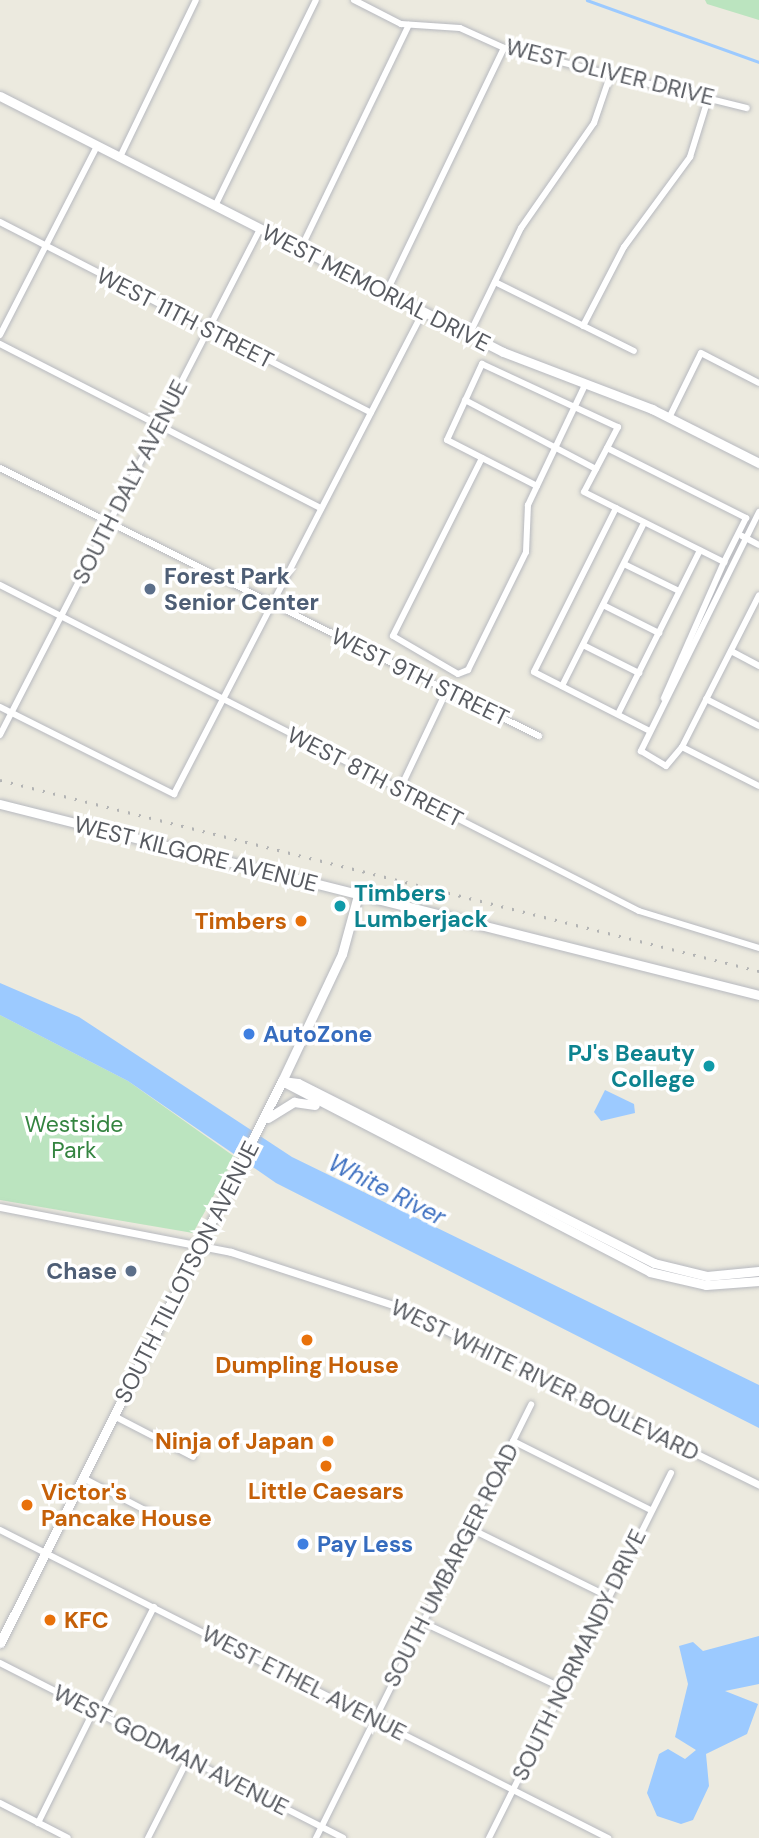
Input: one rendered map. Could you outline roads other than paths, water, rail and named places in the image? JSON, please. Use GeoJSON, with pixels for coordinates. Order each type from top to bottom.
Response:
{"type":"FeatureCollection","features":[{"type":"Feature","properties":{"kind":"main road","name":"WEST MEMORIAL DRIVE"},"geometry":{"type":"LineString","coordinates":[[0,96],[469,335],[669,418],[759,463]]}},
{"type":"Feature","properties":{"kind":"main road","name":"WEST KILGORE AVENUE"},"geometry":{"type":"LineString","coordinates":[[0,804],[759,995]]}},
{"type":"Feature","properties":{"kind":"main road"},"geometry":{"type":"LineString","coordinates":[[272,1110],[282,1081],[342,954],[358,895]]}},
{"type":"Feature","properties":{"kind":"main road"},"geometry":{"type":"LineString","coordinates":[[282,1081],[325,1107],[650,1272],[706,1285],[759,1281]]}},
{"type":"Feature","properties":{"kind":"main road"},"geometry":{"type":"LineString","coordinates":[[282,1081],[298,1083],[653,1263],[707,1276],[759,1271]]}},
{"type":"Feature","properties":{"kind":"main road"},"geometry":{"type":"LineString","coordinates":[[272,1110],[294,1102],[325,1107]]}},
{"type":"Feature","properties":{"kind":"main road","name":"SOUTH TILLOTSON AVENUE"},"geometry":{"type":"LineString","coordinates":[[0,1643],[261,1124],[272,1110]]}},
{"type":"Feature","properties":{"kind":"street"},"geometry":{"type":"LineString","coordinates":[[120,157],[196,0]]}},
{"type":"Feature","properties":{"kind":"street"},"geometry":{"type":"LineString","coordinates":[[215,206],[316,0]]}},
{"type":"Feature","properties":{"kind":"street","name":"WEST OLIVER DRIVE"},"geometry":{"type":"LineString","coordinates":[[354,0],[409,25],[460,28],[504,48],[610,76],[709,96],[747,108]]}},
{"type":"Feature","properties":{"kind":"street"},"geometry":{"type":"LineString","coordinates":[[300,250],[409,25]]}},
{"type":"Feature","properties":{"kind":"street"},"geometry":{"type":"LineString","coordinates":[[386,293],[504,48]]}},
{"type":"Feature","properties":{"kind":"street"},"geometry":{"type":"LineString","coordinates":[[469,335],[541,194],[589,133],[610,76]]}},
{"type":"Feature","properties":{"kind":"street"},"geometry":{"type":"LineString","coordinates":[[583,326],[624,247],[690,157],[709,96]]}},
{"type":"Feature","properties":{"kind":"street"},"geometry":{"type":"LineString","coordinates":[[0,334],[97,146]]}},
{"type":"Feature","properties":{"kind":"street","name":"WEST 11TH STREET"},"geometry":{"type":"LineString","coordinates":[[0,222],[371,413]]}},
{"type":"Feature","properties":{"kind":"street","name":"SOUTH DALY AVENUE"},"geometry":{"type":"LineString","coordinates":[[0,735],[260,229]]}},
{"type":"Feature","properties":{"kind":"street"},"geometry":{"type":"LineString","coordinates":[[495,282],[634,351]]}},
{"type":"Feature","properties":{"kind":"street"},"geometry":{"type":"LineString","coordinates":[[0,706],[171,795],[423,312]]}},
{"type":"Feature","properties":{"kind":"street"},"geometry":{"type":"LineString","coordinates":[[0,344],[321,508]]}},
{"type":"Feature","properties":{"kind":"street"},"geometry":{"type":"LineString","coordinates":[[669,418],[701,353],[759,383]]}},
{"type":"Feature","properties":{"kind":"street"},"geometry":{"type":"LineString","coordinates":[[537,486],[447,440],[465,400],[486,364],[618,427],[584,492],[724,562]]}},
{"type":"Feature","properties":{"kind":"street"},"geometry":{"type":"LineString","coordinates":[[482,458],[393,636],[458,674],[468,670],[526,552],[527,509],[586,383]]}},
{"type":"Feature","properties":{"kind":"street"},"geometry":{"type":"LineString","coordinates":[[465,400],[596,470]]}},
{"type":"Feature","properties":{"kind":"street"},"geometry":{"type":"LineString","coordinates":[[607,448],[746,518],[664,698]]}},
{"type":"Feature","properties":{"kind":"street","name":"WEST 9TH STREET"},"geometry":{"type":"LineString","coordinates":[[0,468],[271,606],[539,736]]}},
{"type":"Feature","properties":{"kind":"street"},"geometry":{"type":"LineString","coordinates":[[616,508],[534,672],[648,730]]}},
{"type":"Feature","properties":{"kind":"street"},"geometry":{"type":"LineString","coordinates":[[759,512],[648,730],[641,751],[654,761],[669,765],[682,747],[757,604],[759,595]]}},
{"type":"Feature","properties":{"kind":"street"},"geometry":{"type":"LineString","coordinates":[[562,685],[644,523]]}},
{"type":"Feature","properties":{"kind":"street"},"geometry":{"type":"LineString","coordinates":[[738,534],[759,545]]}},
{"type":"Feature","properties":{"kind":"street"},"geometry":{"type":"LineString","coordinates":[[618,714],[700,550]]}},
{"type":"Feature","properties":{"kind":"street"},"geometry":{"type":"LineString","coordinates":[[624,564],[680,591]]}},
{"type":"Feature","properties":{"kind":"street","name":"WEST 8TH STREET"},"geometry":{"type":"LineString","coordinates":[[0,585],[639,911],[759,948]]}},
{"type":"Feature","properties":{"kind":"street"},"geometry":{"type":"LineString","coordinates":[[603,605],[659,633]]}},
{"type":"Feature","properties":{"kind":"street"},"geometry":{"type":"LineString","coordinates":[[583,645],[639,673]]}},
{"type":"Feature","properties":{"kind":"street"},"geometry":{"type":"LineString","coordinates":[[730,651],[759,666]]}},
{"type":"Feature","properties":{"kind":"street"},"geometry":{"type":"LineString","coordinates":[[400,789],[447,690]]}},
{"type":"Feature","properties":{"kind":"street"},"geometry":{"type":"LineString","coordinates":[[706,699],[759,726]]}},
{"type":"Feature","properties":{"kind":"street"},"geometry":{"type":"LineString","coordinates":[[682,747],[759,786]]}},
{"type":"Feature","properties":{"kind":"street","name":"WEST WHITE RIVER BOULEVARD"},"geometry":{"type":"LineString","coordinates":[[0,1207],[201,1246],[396,1306],[759,1485]]}},
{"type":"Feature","properties":{"kind":"street","name":"SOUTH UMBARGER ROAD"},"geometry":{"type":"LineString","coordinates":[[316,1838],[531,1404]]}},
{"type":"Feature","properties":{"kind":"street"},"geometry":{"type":"LineString","coordinates":[[114,1416],[193,1457]]}},
{"type":"Feature","properties":{"kind":"street"},"geometry":{"type":"LineString","coordinates":[[513,1441],[649,1509]]}},
{"type":"Feature","properties":{"kind":"street","name":"SOUTH NORMANDY DRIVE"},"geometry":{"type":"LineString","coordinates":[[489,1838],[649,1509],[671,1472]]}},
{"type":"Feature","properties":{"kind":"street"},"geometry":{"type":"LineString","coordinates":[[83,1478],[162,1519]]}},
{"type":"Feature","properties":{"kind":"street"},"geometry":{"type":"LineString","coordinates":[[469,1528],[607,1596]]}},
{"type":"Feature","properties":{"kind":"street","name":"WEST ETHEL AVENUE"},"geometry":{"type":"LineString","coordinates":[[0,1530],[608,1838]]}},
{"type":"Feature","properties":{"kind":"street"},"geometry":{"type":"LineString","coordinates":[[38,1823],[154,1607]]}},
{"type":"Feature","properties":{"kind":"street"},"geometry":{"type":"LineString","coordinates":[[422,1622],[562,1688]]}},
{"type":"Feature","properties":{"kind":"street","name":"WEST GODMAN AVENUE"},"geometry":{"type":"LineString","coordinates":[[0,1663],[343,1838]]}},
{"type":"Feature","properties":{"kind":"street"},"geometry":{"type":"LineString","coordinates":[[148,1838],[188,1759]]}},
{"type":"Feature","properties":{"kind":"street"},"geometry":{"type":"LineString","coordinates":[[0,1803],[68,1838]]}},
{"type":"Feature","properties":{"kind":"water"},"geometry":{"type":"Polygon","coordinates":[[[0,983],[79,1017],[292,1157],[759,1385],[759,1428],[276,1183],[128,1081],[0,1015],[0,983]]]}},
{"type":"Feature","properties":{"kind":"water"},"geometry":{"type":"Polygon","coordinates":[[[605,1090],[634,1104],[635,1113],[601,1121],[594,1112],[605,1090]]]}},
{"type":"Feature","properties":{"kind":"water"},"geometry":{"type":"Polygon","coordinates":[[[759,1636],[759,1684],[725,1691],[758,1704],[747,1734],[706,1754],[709,1786],[693,1820],[681,1824],[657,1816],[647,1793],[659,1754],[668,1749],[685,1759],[696,1750],[675,1737],[688,1684],[679,1646],[693,1642],[703,1651],[759,1636]]]}},
{"type":"Feature","properties":{"kind":"waterway"},"geometry":{"type":"LineString","coordinates":[[587,0],[759,62]]}},
{"type":"Feature","properties":{"kind":"railway"},"geometry":{"type":"LineString","coordinates":[[0,780],[759,971]]}},
{"type":"Feature","properties":{"kind":"place","name":"Forest Park Senior Center"},"geometry":{"type":"Point","coordinates":[150,589]}},
{"type":"Feature","properties":{"kind":"place","name":"Timbers Lumberjack"},"geometry":{"type":"Point","coordinates":[340,906]}},
{"type":"Feature","properties":{"kind":"place","name":"Timbers"},"geometry":{"type":"Point","coordinates":[301,921]}},
{"type":"Feature","properties":{"kind":"place","name":"AutoZone"},"geometry":{"type":"Point","coordinates":[249,1034]}},
{"type":"Feature","properties":{"kind":"place","name":"PJ's Beauty College"},"geometry":{"type":"Point","coordinates":[709,1066]}},
{"type":"Feature","properties":{"kind":"place","name":"Chase"},"geometry":{"type":"Point","coordinates":[131,1271]}},
{"type":"Feature","properties":{"kind":"place","name":"Dumpling House"},"geometry":{"type":"Point","coordinates":[307,1340]}},
{"type":"Feature","properties":{"kind":"place","name":"Ninja of Japan"},"geometry":{"type":"Point","coordinates":[328,1441]}},
{"type":"Feature","properties":{"kind":"place","name":"Little Caesars"},"geometry":{"type":"Point","coordinates":[326,1466]}},
{"type":"Feature","properties":{"kind":"place","name":"Victor's Pancake House"},"geometry":{"type":"Point","coordinates":[27,1505]}},
{"type":"Feature","properties":{"kind":"place","name":"Pay Less"},"geometry":{"type":"Point","coordinates":[303,1544]}},
{"type":"Feature","properties":{"kind":"place","name":"KFC"},"geometry":{"type":"Point","coordinates":[50,1620]}},
{"type":"Feature","properties":{"kind":"park label","name":"Westside Park"},"geometry":{"type":"Point","coordinates":[74,1137]}},
{"type":"Feature","properties":{"kind":"water label","name":"White River"},"geometry":{"type":"Point","coordinates":[387,1190]}}]}
